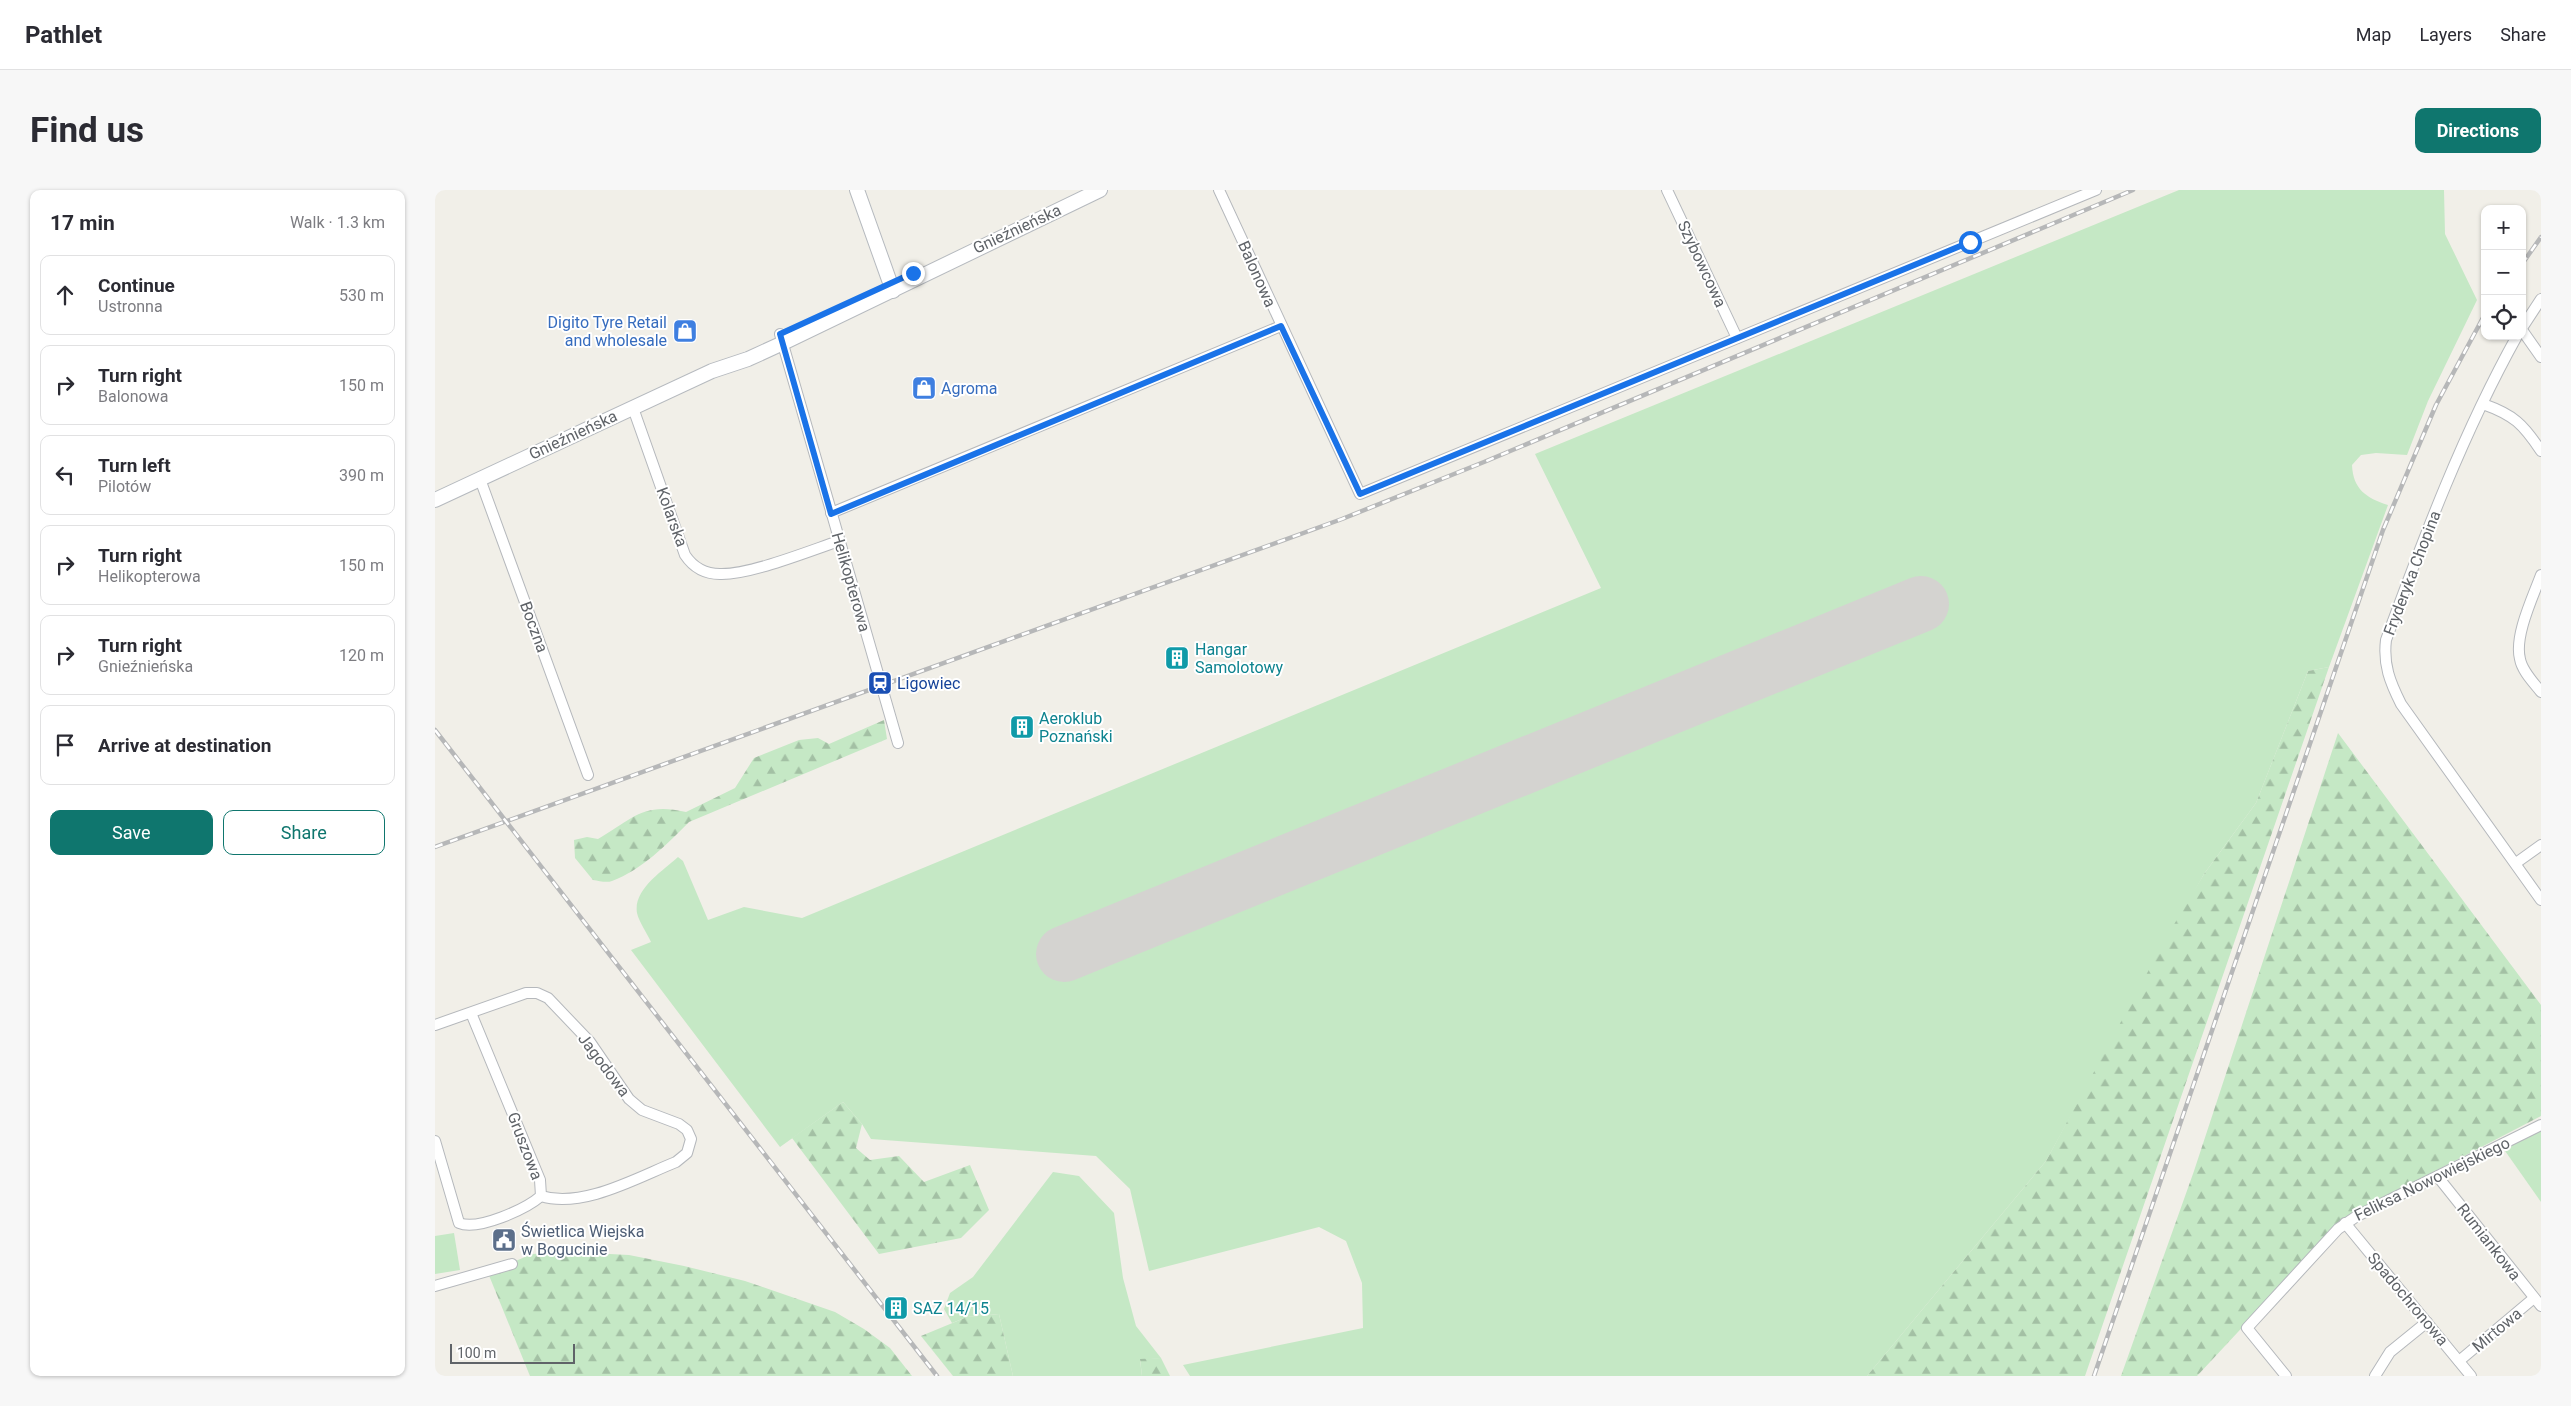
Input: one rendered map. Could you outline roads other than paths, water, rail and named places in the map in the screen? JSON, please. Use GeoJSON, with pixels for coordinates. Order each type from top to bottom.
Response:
{"type":"FeatureCollection","features":[{"type":"Feature","properties":{"kind":"main road"},"geometry":{"type":"LineString","coordinates":[[857,190],[891,287]]}},
{"type":"Feature","properties":{"kind":"main road","name":"Gnieźnieńska"},"geometry":{"type":"LineString","coordinates":[[435,500],[712,371],[743,352],[781,338],[1100,190]]}},
{"type":"Feature","properties":{"kind":"street","name":"Balonowa"},"geometry":{"type":"LineString","coordinates":[[1219,190],[1360,494],[1737,338]]}},
{"type":"Feature","properties":{"kind":"street","name":"Szybowcowa"},"geometry":{"type":"LineString","coordinates":[[1667,190],[1737,338]]}},
{"type":"Feature","properties":{"kind":"street"},"geometry":{"type":"LineString","coordinates":[[1737,338],[2096,190]]}},
{"type":"Feature","properties":{"kind":"street"},"geometry":{"type":"LineString","coordinates":[[2526,323],[2541,299]]}},
{"type":"Feature","properties":{"kind":"street"},"geometry":{"type":"LineString","coordinates":[[831,514],[1281,326]]}},
{"type":"Feature","properties":{"kind":"street"},"geometry":{"type":"LineString","coordinates":[[2526,335],[2541,357]]}},
{"type":"Feature","properties":{"kind":"street","name":"Helikopterowa"},"geometry":{"type":"LineString","coordinates":[[781,338],[898,743]]}},
{"type":"Feature","properties":{"kind":"street","name":"Fryderyka Chopina"},"geometry":{"type":"LineString","coordinates":[[2515,340],[2483,404],[2430,521],[2386,640],[2384,653],[2386,671],[2401,704],[2541,900]]}},
{"type":"Feature","properties":{"kind":"street"},"geometry":{"type":"LineString","coordinates":[[2483,404],[2515,418],[2541,450]]}},
{"type":"Feature","properties":{"kind":"street","name":"Kolarska"},"geometry":{"type":"LineString","coordinates":[[633,408],[685,555],[691,565],[705,572],[720,574],[739,572],[839,541]]}},
{"type":"Feature","properties":{"kind":"street","name":"Boczna"},"geometry":{"type":"LineString","coordinates":[[480,479],[588,775]]}},
{"type":"Feature","properties":{"kind":"street"},"geometry":{"type":"LineString","coordinates":[[2541,575],[2527,613],[2519,659],[2541,692]]}},
{"type":"Feature","properties":{"kind":"street"},"geometry":{"type":"LineString","coordinates":[[2515,864],[2541,845]]}},
{"type":"Feature","properties":{"kind":"street","name":"Jagodowa"},"geometry":{"type":"LineString","coordinates":[[471,1013],[526,993],[537,993],[548,998],[589,1042],[629,1099],[642,1110],[679,1124],[687,1130],[691,1139],[687,1153],[676,1162],[595,1194],[555,1201],[541,1196]]}},
{"type":"Feature","properties":{"kind":"street"},"geometry":{"type":"LineString","coordinates":[[435,1025],[471,1013]]}},
{"type":"Feature","properties":{"kind":"street","name":"Gruszowa"},"geometry":{"type":"LineString","coordinates":[[435,1141],[459,1223],[472,1225],[517,1212],[541,1196],[540,1180],[471,1013]]}},
{"type":"Feature","properties":{"kind":"street","name":"Feliksa Nowowiejskiego"},"geometry":{"type":"LineString","coordinates":[[2286,1376],[2247,1328],[2345,1223],[2541,1125]]}},
{"type":"Feature","properties":{"kind":"street","name":"Rumiankowa"},"geometry":{"type":"LineString","coordinates":[[2438,1177],[2541,1306]]}},
{"type":"Feature","properties":{"kind":"street","name":"Spadochronowa"},"geometry":{"type":"LineString","coordinates":[[2345,1223],[2471,1376]]}},
{"type":"Feature","properties":{"kind":"street"},"geometry":{"type":"LineString","coordinates":[[435,1286],[512,1264]]}},
{"type":"Feature","properties":{"kind":"street","name":"Mirtowa"},"geometry":{"type":"LineString","coordinates":[[2459,1361],[2534,1298]]}},
{"type":"Feature","properties":{"kind":"street"},"geometry":{"type":"LineString","coordinates":[[2375,1376],[2390,1352],[2427,1322]]}},
{"type":"Feature","properties":{"kind":"railway"},"geometry":{"type":"LineString","coordinates":[[435,847],[1342,519],[1484,462],[2133,190]]}},
{"type":"Feature","properties":{"kind":"railway"},"geometry":{"type":"LineString","coordinates":[[2526,258],[2541,237]]}},
{"type":"Feature","properties":{"kind":"railway"},"geometry":{"type":"LineString","coordinates":[[2094,1376],[2383,530],[2436,405],[2481,321]]}},
{"type":"Feature","properties":{"kind":"railway"},"geometry":{"type":"LineString","coordinates":[[435,730],[937,1376]]}},
{"type":"Feature","properties":{"kind":"place","name":"Digito Tyre Retail and wholesale"},"geometry":{"type":"Point","coordinates":[685,331]}},
{"type":"Feature","properties":{"kind":"place","name":"Agroma"},"geometry":{"type":"Point","coordinates":[924,388]}},
{"type":"Feature","properties":{"kind":"place","name":"Hangar Samolotowy"},"geometry":{"type":"Point","coordinates":[1177,658]}},
{"type":"Feature","properties":{"kind":"place","name":"Ligowiec"},"geometry":{"type":"Point","coordinates":[880,683]}},
{"type":"Feature","properties":{"kind":"place","name":"Aeroklub Poznański"},"geometry":{"type":"Point","coordinates":[1022,727]}},
{"type":"Feature","properties":{"kind":"place","name":"Świetlica Wiejska w Bogucinie"},"geometry":{"type":"Point","coordinates":[504,1240]}},
{"type":"Feature","properties":{"kind":"place","name":"SAZ 14/15"},"geometry":{"type":"Point","coordinates":[896,1308]}}]}
